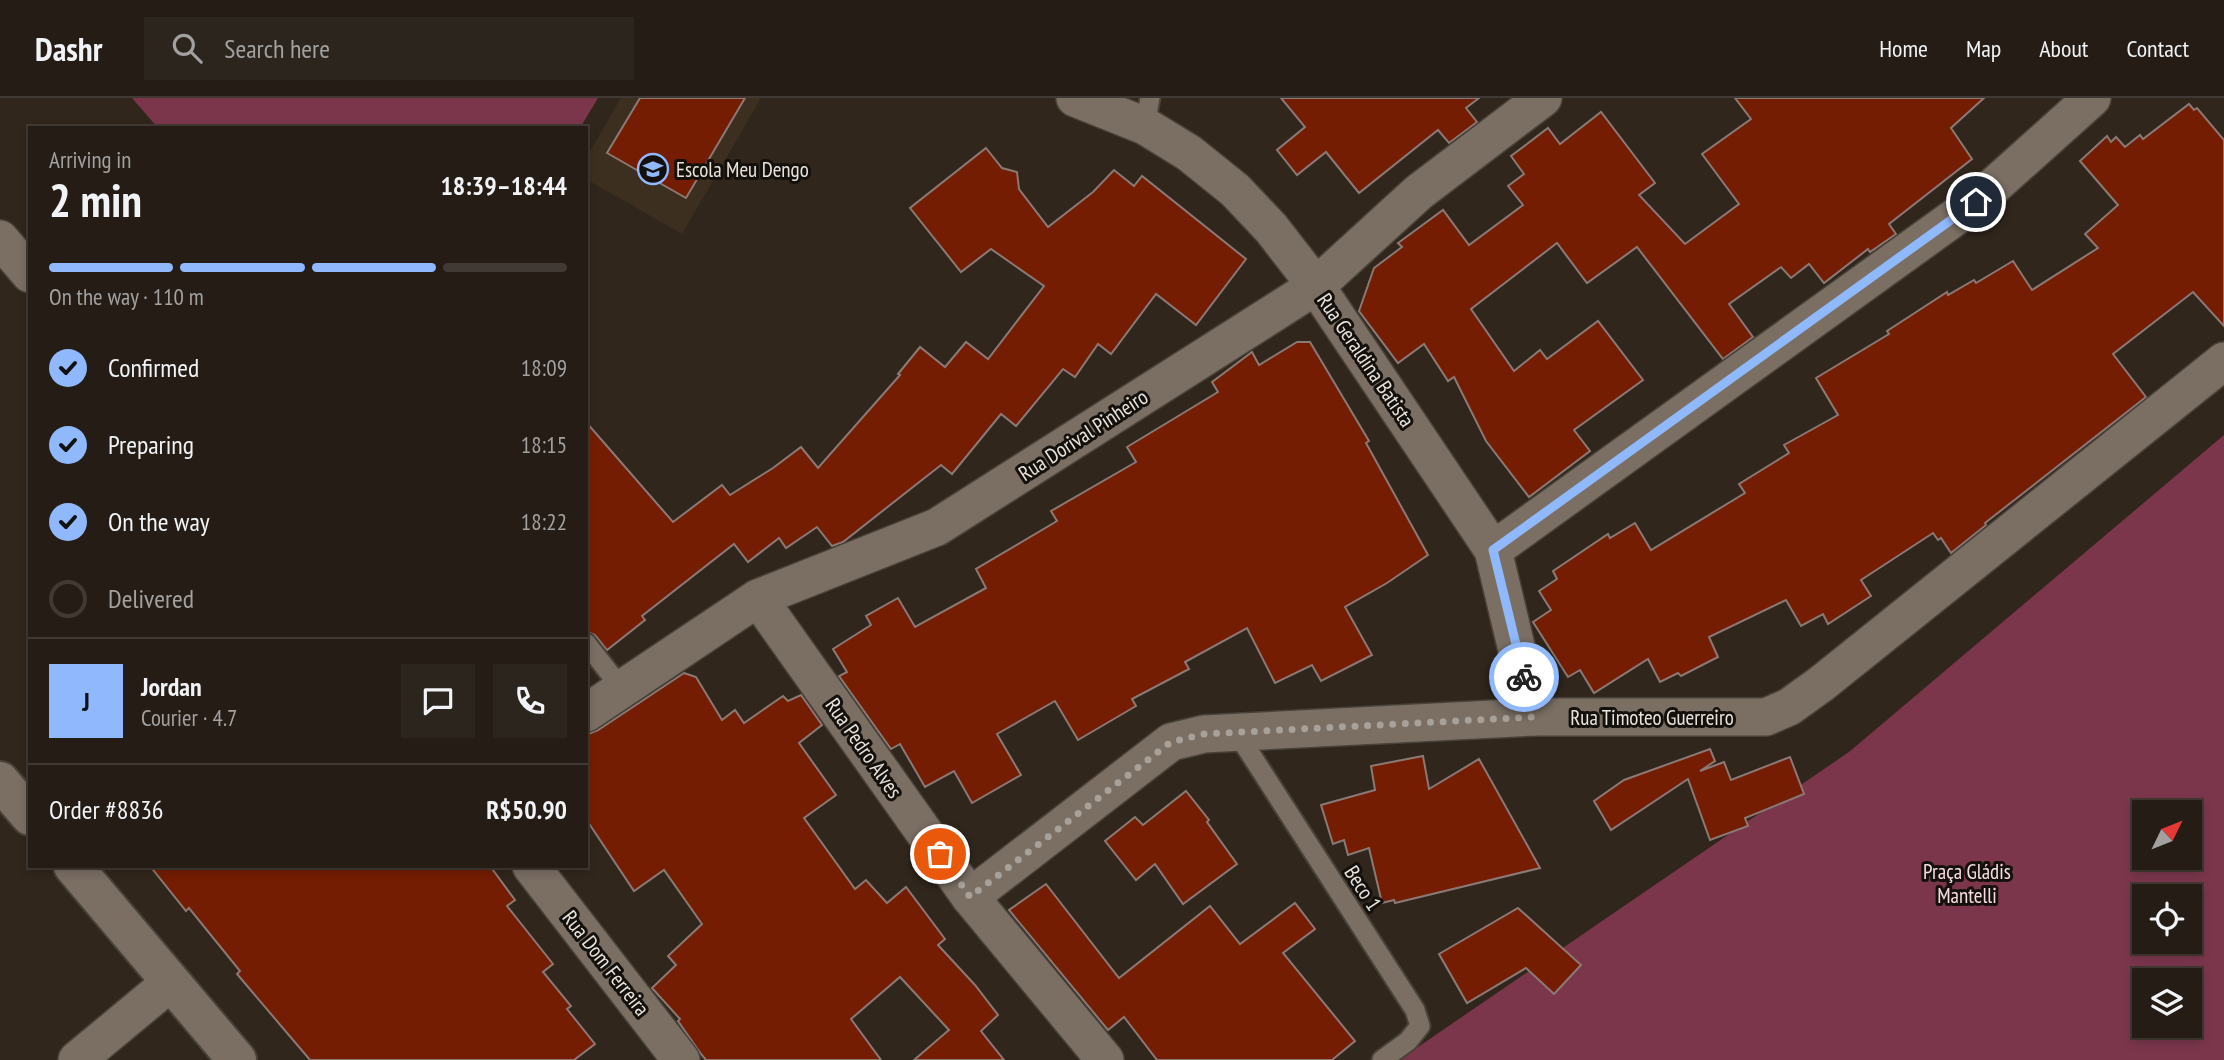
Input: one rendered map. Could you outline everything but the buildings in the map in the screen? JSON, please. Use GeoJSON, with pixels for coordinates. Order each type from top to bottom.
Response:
{"type":"FeatureCollection","features":[{"type":"Feature","properties":{"kind":"street","name":"Rua Geraldina Batista"},"geometry":{"type":"LineString","coordinates":[[1075,98],[1148,112],[1189,153],[1236,190],[1271,228],[1316,286],[1493,550],[1533,717]]}},
{"type":"Feature","properties":{"kind":"street","name":"Rua Dorival Pinheiro"},"geometry":{"type":"LineString","coordinates":[[588,712],[758,598],[937,527],[1316,286],[1419,192],[1543,98]]}},
{"type":"Feature","properties":{"kind":"street"},"geometry":{"type":"LineString","coordinates":[[1493,550],[1976,202],[2092,98]]}},
{"type":"Feature","properties":{"kind":"street"},"geometry":{"type":"LineString","coordinates":[[0,239],[28,272]]}},
{"type":"Feature","properties":{"kind":"street","name":"Rua Timoteo Guerreiro"},"geometry":{"type":"LineString","coordinates":[[970,897],[1171,742],[1204,734],[1533,717],[1766,717],[1789,707],[1821,684],[2224,361]]}},
{"type":"Feature","properties":{"kind":"street","name":"Rua Pedro Alves"},"geometry":{"type":"LineString","coordinates":[[758,598],[970,897],[1105,1060]]}},
{"type":"Feature","properties":{"kind":"street"},"geometry":{"type":"LineString","coordinates":[[0,780],[28,814]]}},
{"type":"Feature","properties":{"kind":"street"},"geometry":{"type":"LineString","coordinates":[[75,868],[237,1060]]}},
{"type":"Feature","properties":{"kind":"street","name":"Rua Dom Ferreira"},"geometry":{"type":"LineString","coordinates":[[533,868],[681,1060]]}},
{"type":"Feature","properties":{"kind":"street"},"geometry":{"type":"LineString","coordinates":[[77,1060],[171,982]]}},
{"type":"Feature","properties":{"kind":"lane"},"geometry":{"type":"LineString","coordinates":[[588,646],[622,689]]}},
{"type":"Feature","properties":{"kind":"lane","name":"Beco 1"},"geometry":{"type":"LineString","coordinates":[[1237,733],[1415,1010],[1420,1026],[1408,1041],[1382,1060]]}},
{"type":"Feature","properties":{"kind":"shaded area","name":"Escola Meu Dengo"},"geometry":{"type":"Polygon","coordinates":[[[621,98],[761,98],[682,234],[588,180],[588,155],[621,98]]]}},
{"type":"Feature","properties":{"kind":"green space"},"geometry":{"type":"Polygon","coordinates":[[[132,98],[598,98],[581,126],[156,126],[132,98]]]}},
{"type":"Feature","properties":{"kind":"green space","name":"Praça Gládis Mantelli"},"geometry":{"type":"Polygon","coordinates":[[[2224,435],[2224,1060],[1399,1060],[1849,752],[2224,435]]]}},
{"type":"Feature","properties":{"kind":"way so far"},"geometry":{"type":"LineString","coordinates":[[940,854],[970,897],[1171,742],[1204,734],[1533,717],[1524,677]]}},
{"type":"Feature","properties":{"kind":"place","name":"Escola Meu Dengo"},"geometry":{"type":"Point","coordinates":[653,169]}},
{"type":"Feature","properties":{"kind":"route"},"geometry":{"type":"LineString","coordinates":[[1524,677],[1493,550],[1976,202]]}}]}
